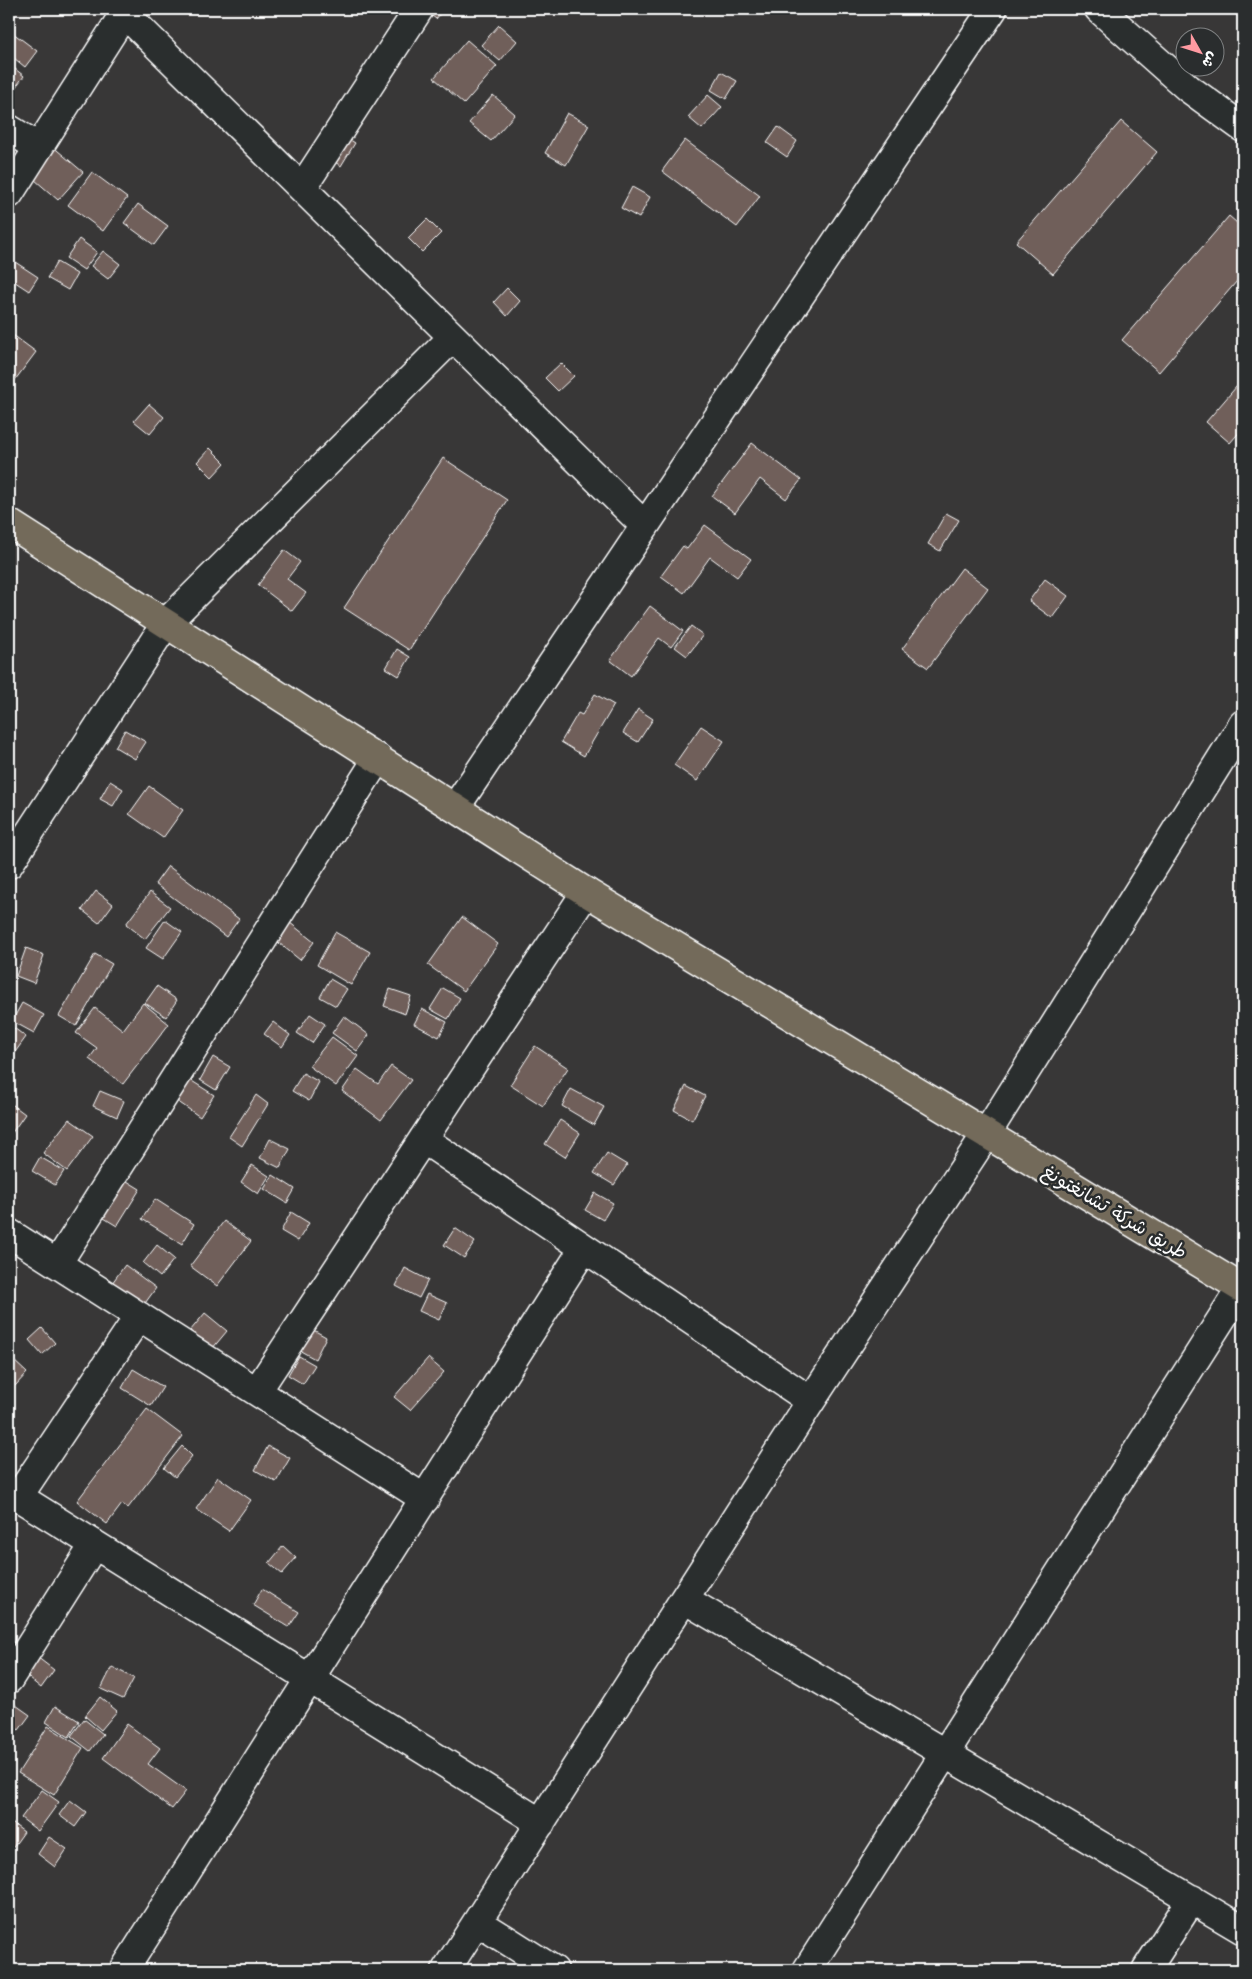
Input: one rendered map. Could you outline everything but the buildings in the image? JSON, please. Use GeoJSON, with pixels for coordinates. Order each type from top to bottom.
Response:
{"type":"FeatureCollection","features":[{"type":"Feature","properties":{"kind":"main road","name":"طريق شركة تشانغتونغ"},"geometry":{"type":"LineString","coordinates":[[9,522],[586,892],[1242,1289]]}},
{"type":"Feature","properties":{"kind":"street"},"geometry":{"type":"LineString","coordinates":[[302,188],[419,9]]}},
{"type":"Feature","properties":{"kind":"street"},"geometry":{"type":"LineString","coordinates":[[455,808],[993,9]]}},
{"type":"Feature","properties":{"kind":"street"},"geometry":{"type":"LineString","coordinates":[[1099,9],[1188,88],[1243,128]]}},
{"type":"Feature","properties":{"kind":"street"},"geometry":{"type":"LineString","coordinates":[[9,194],[125,11],[645,526]]}},
{"type":"Feature","properties":{"kind":"street"},"geometry":{"type":"LineString","coordinates":[[9,129],[38,147]]}},
{"type":"Feature","properties":{"kind":"street"},"geometry":{"type":"LineString","coordinates":[[9,864],[166,623],[453,337]]}},
{"type":"Feature","properties":{"kind":"street"},"geometry":{"type":"LineString","coordinates":[[446,1970],[811,1401],[987,1133],[1243,724]]}},
{"type":"Feature","properties":{"kind":"street"},"geometry":{"type":"LineString","coordinates":[[57,1264],[378,758]]}},
{"type":"Feature","properties":{"kind":"street"},"geometry":{"type":"LineString","coordinates":[[257,1391],[586,892]]}},
{"type":"Feature","properties":{"kind":"street"},"geometry":{"type":"LineString","coordinates":[[423,1139],[811,1401]]}},
{"type":"Feature","properties":{"kind":"street"},"geometry":{"type":"LineString","coordinates":[[9,1233],[425,1499]]}},
{"type":"Feature","properties":{"kind":"street"},"geometry":{"type":"LineString","coordinates":[[124,1970],[584,1248]]}},
{"type":"Feature","properties":{"kind":"street"},"geometry":{"type":"LineString","coordinates":[[807,1970],[1242,1289]]}},
{"type":"Feature","properties":{"kind":"street"},"geometry":{"type":"LineString","coordinates":[[139,1316],[14,1494],[541,1823]]}},
{"type":"Feature","properties":{"kind":"street"},"geometry":{"type":"LineString","coordinates":[[9,1679],[94,1545]]}},
{"type":"Feature","properties":{"kind":"street"},"geometry":{"type":"LineString","coordinates":[[684,1599],[1243,1930]]}},
{"type":"Feature","properties":{"kind":"street"},"geometry":{"type":"LineString","coordinates":[[1146,1970],[1192,1899]]}},
{"type":"Feature","properties":{"kind":"street"},"geometry":{"type":"LineString","coordinates":[[478,1922],[554,1970]]}}]}
